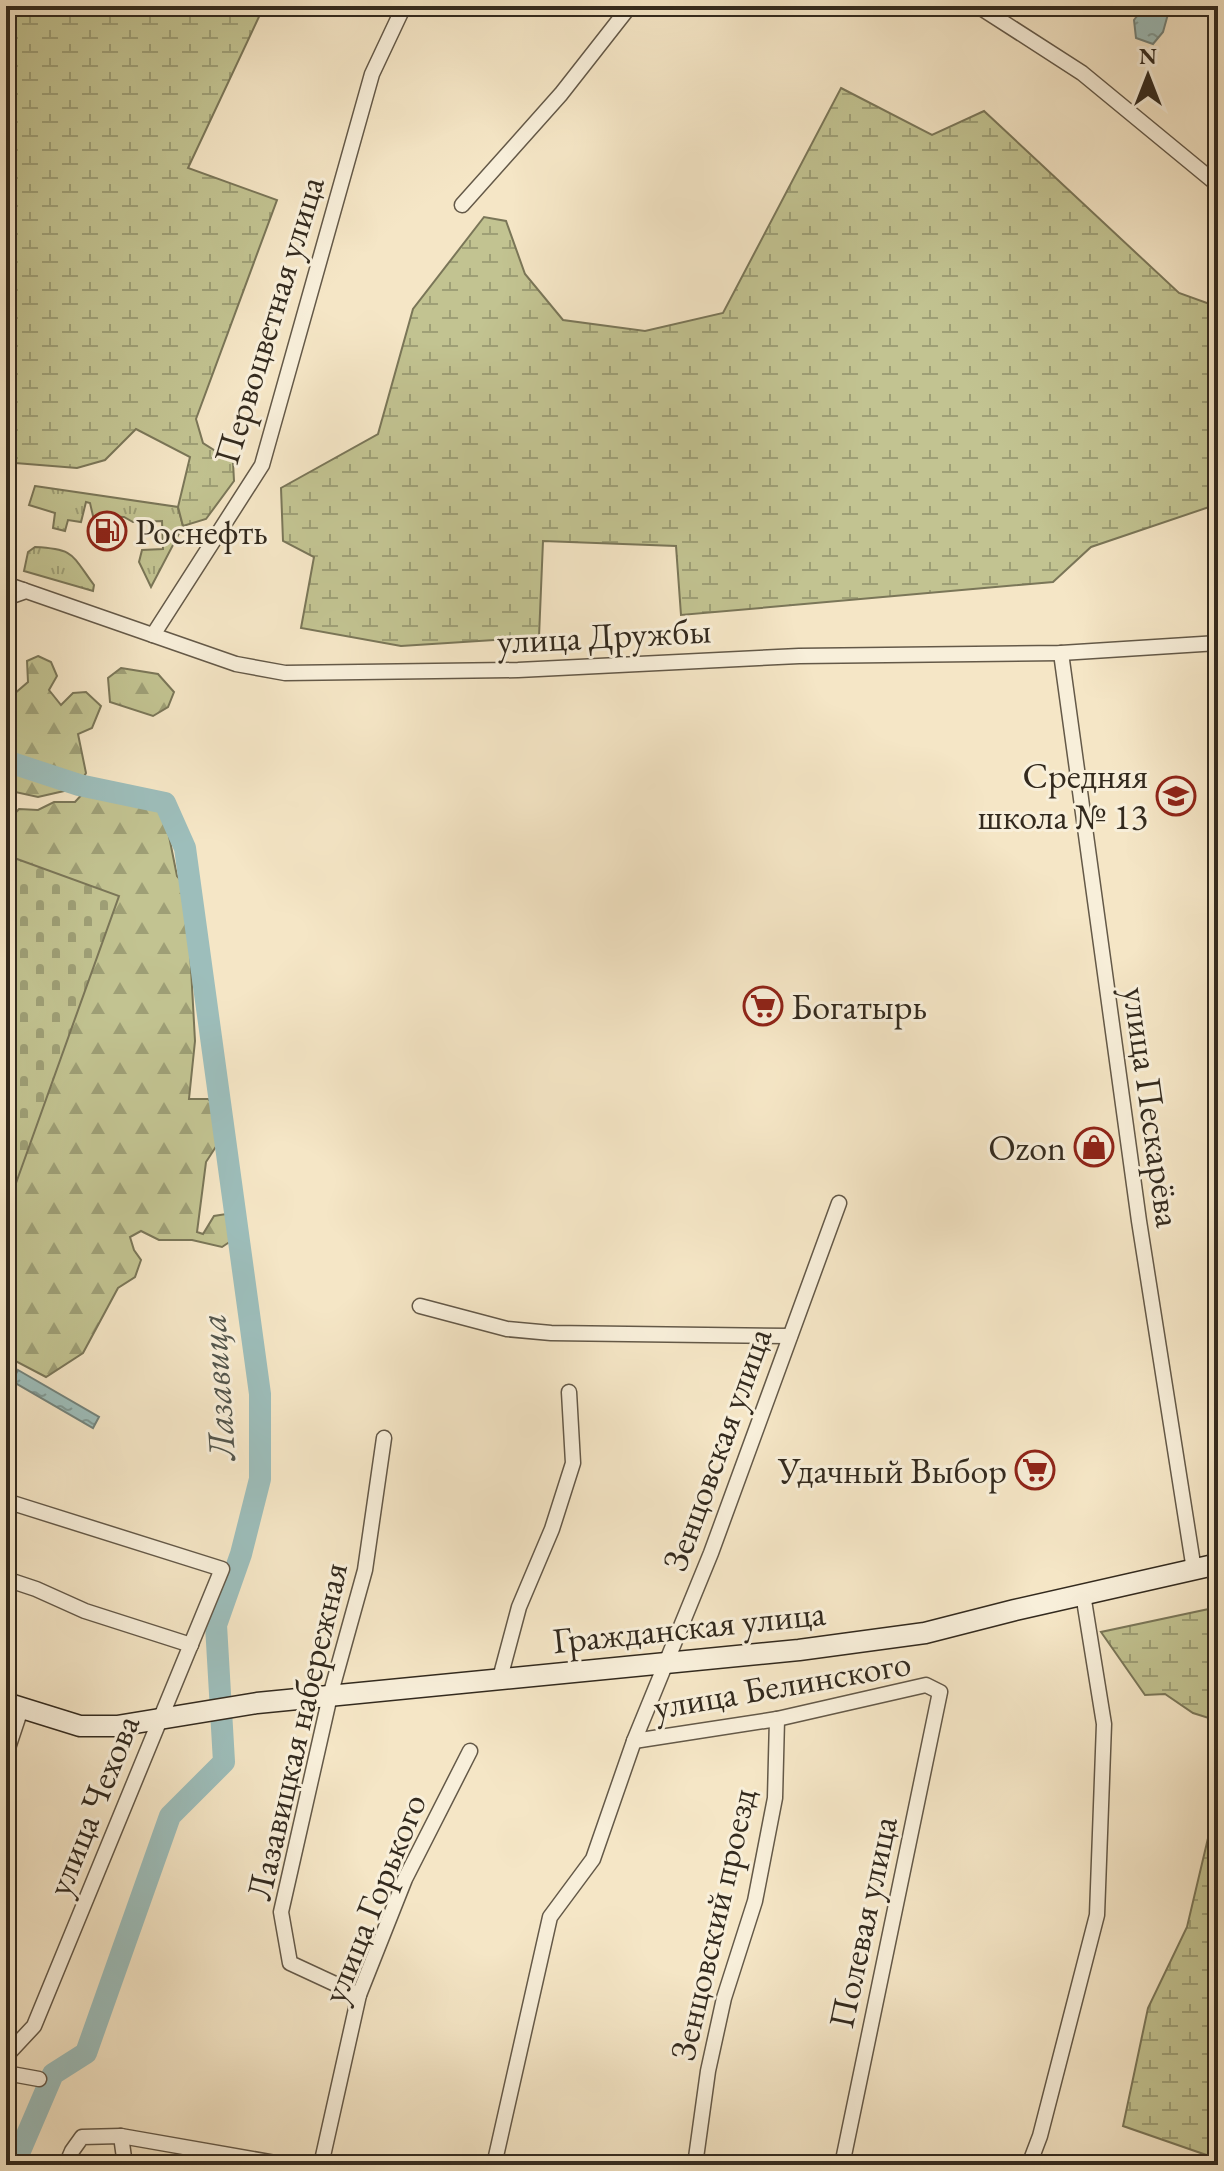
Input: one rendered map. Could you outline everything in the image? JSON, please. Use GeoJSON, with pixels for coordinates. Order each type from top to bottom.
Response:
{"type":"FeatureCollection","features":[{"type":"Feature","properties":{"kind":"main road","name":"Гражданская улица"},"geometry":{"type":"LineString","coordinates":[[14,1706],[80,1726],[117,1726],[257,1703],[799,1650],[925,1633],[1218,1564]]}},
{"type":"Feature","properties":{"kind":"street","name":"Первоцветная улица"},"geometry":{"type":"LineString","coordinates":[[153,635],[262,465],[372,74],[404,6]]}},
{"type":"Feature","properties":{"kind":"street"},"geometry":{"type":"LineString","coordinates":[[462,205],[561,94],[630,6]]}},
{"type":"Feature","properties":{"kind":"street"},"geometry":{"type":"LineString","coordinates":[[978,6],[1082,73],[1218,185]]}},
{"type":"Feature","properties":{"kind":"street","name":"улица Дружбы"},"geometry":{"type":"LineString","coordinates":[[6,584],[236,664],[285,673],[518,670],[799,656],[1061,653],[1218,643]]}},
{"type":"Feature","properties":{"kind":"street"},"geometry":{"type":"LineString","coordinates":[[6,597],[23,591]]}},
{"type":"Feature","properties":{"kind":"street","name":"улица Пескарёва"},"geometry":{"type":"LineString","coordinates":[[1061,653],[1137,1206],[1194,1570]]}},
{"type":"Feature","properties":{"kind":"street","name":"Зенцовская улица"},"geometry":{"type":"LineString","coordinates":[[494,2165],[550,1917],[593,1859],[634,1741],[711,1553],[839,1203]]}},
{"type":"Feature","properties":{"kind":"street"},"geometry":{"type":"LineString","coordinates":[[420,1306],[507,1329],[551,1333],[790,1336]]}},
{"type":"Feature","properties":{"kind":"street"},"geometry":{"type":"LineString","coordinates":[[500,1678],[519,1607],[552,1529],[573,1463],[569,1392]]}},
{"type":"Feature","properties":{"kind":"street","name":"Лазавицкая набережная"},"geometry":{"type":"LineString","coordinates":[[359,1995],[290,1963],[281,1912],[330,1696],[365,1570],[384,1438]]}},
{"type":"Feature","properties":{"kind":"street","name":"улица Чехова"},"geometry":{"type":"LineString","coordinates":[[6,1501],[222,1569],[34,2026],[6,2056]]}},
{"type":"Feature","properties":{"kind":"street"},"geometry":{"type":"LineString","coordinates":[[6,1579],[85,1611],[191,1645]]}},
{"type":"Feature","properties":{"kind":"street"},"geometry":{"type":"LineString","coordinates":[[1029,2165],[1040,2136],[1097,1915],[1104,1724],[1083,1594]]}},
{"type":"Feature","properties":{"kind":"street","name":"улица Белинского"},"geometry":{"type":"LineString","coordinates":[[634,1741],[777,1719],[926,1685],[940,1692]]}},
{"type":"Feature","properties":{"kind":"street","name":"Полевая улица"},"geometry":{"type":"LineString","coordinates":[[842,2165],[940,1692]]}},
{"type":"Feature","properties":{"kind":"street"},"geometry":{"type":"LineString","coordinates":[[6,1754],[14,1706]]}},
{"type":"Feature","properties":{"kind":"street","name":"Зенцовский проезд"},"geometry":{"type":"LineString","coordinates":[[695,2165],[708,2071],[724,1998],[755,1901],[775,1798],[777,1719]]}},
{"type":"Feature","properties":{"kind":"street","name":"улица Горького"},"geometry":{"type":"LineString","coordinates":[[321,2165],[359,1995],[405,1879],[470,1751]]}},
{"type":"Feature","properties":{"kind":"street"},"geometry":{"type":"LineString","coordinates":[[6,2073],[39,2079]]}},
{"type":"Feature","properties":{"kind":"street"},"geometry":{"type":"LineString","coordinates":[[66,2165],[82,2137],[121,2136],[287,2165]]}},
{"type":"Feature","properties":{"kind":"street"},"geometry":{"type":"LineString","coordinates":[[121,2136],[125,2165]]}},
{"type":"Feature","properties":{"kind":"green space"},"geometry":{"type":"Polygon","coordinates":[[[6,6],[264,6],[188,168],[277,200],[196,419],[203,443],[233,462],[234,481],[206,519],[183,526],[178,507],[190,457],[136,429],[105,460],[77,468],[6,460],[6,6]]]}},
{"type":"Feature","properties":{"kind":"green space"},"geometry":{"type":"Polygon","coordinates":[[[841,88],[932,135],[984,111],[1179,293],[1218,307],[1218,504],[1091,547],[1053,582],[681,615],[676,546],[543,541],[539,637],[401,646],[301,628],[314,557],[283,541],[281,488],[378,434],[413,309],[484,217],[506,221],[525,274],[563,320],[645,331],[723,313],[841,88]]]}},
{"type":"Feature","properties":{"kind":"green space"},"geometry":{"type":"Polygon","coordinates":[[[35,486],[178,507],[183,526],[151,587],[139,562],[142,550],[163,549],[162,521],[133,522],[124,517],[93,516],[90,503],[86,502],[81,522],[68,520],[65,531],[53,528],[55,513],[29,505],[35,486]]]}},
{"type":"Feature","properties":{"kind":"green space"},"geometry":{"type":"Polygon","coordinates":[[[35,547],[58,549],[71,555],[94,585],[93,591],[24,571],[28,552],[35,547]]]}},
{"type":"Feature","properties":{"kind":"green space"},"geometry":{"type":"Polygon","coordinates":[[[38,656],[51,662],[57,676],[49,690],[61,705],[73,693],[86,692],[101,706],[92,728],[78,734],[86,773],[77,788],[38,797],[6,790],[6,701],[28,682],[27,661],[38,656]]]}},
{"type":"Feature","properties":{"kind":"green space"},"geometry":{"type":"Polygon","coordinates":[[[121,668],[158,674],[174,692],[168,707],[153,716],[110,702],[108,678],[121,668]]]}},
{"type":"Feature","properties":{"kind":"green space"},"geometry":{"type":"Polygon","coordinates":[[[86,790],[164,811],[177,876],[189,890],[195,1041],[189,1099],[208,1099],[217,1107],[217,1145],[206,1162],[197,1232],[203,1234],[214,1216],[226,1214],[234,1226],[231,1241],[222,1247],[192,1240],[159,1240],[141,1231],[130,1237],[141,1260],[135,1277],[118,1288],[83,1353],[46,1377],[8,1357],[6,1360],[6,823],[19,809],[38,810],[54,802],[75,802],[86,790]]]}},
{"type":"Feature","properties":{"kind":"green space"},"geometry":{"type":"Polygon","coordinates":[[[6,855],[119,896],[6,1211],[6,855]]]}},
{"type":"Feature","properties":{"kind":"green space"},"geometry":{"type":"Polygon","coordinates":[[[1218,1607],[1218,1721],[1193,1713],[1165,1694],[1145,1695],[1101,1632],[1218,1607]]]}},
{"type":"Feature","properties":{"kind":"green space"},"geometry":{"type":"Polygon","coordinates":[[[1218,1796],[1218,2159],[1123,2126],[1148,2008],[1187,1927],[1218,1796]]]}},
{"type":"Feature","properties":{"kind":"water"},"geometry":{"type":"Polygon","coordinates":[[[1145,6],[1162,6],[1168,14],[1163,32],[1153,44],[1136,38],[1134,20],[1145,6]]]}},
{"type":"Feature","properties":{"kind":"water"},"geometry":{"type":"Polygon","coordinates":[[[18,1370],[99,1417],[93,1428],[12,1381],[18,1370]]]}},
{"type":"Feature","properties":{"kind":"waterway","name":"Лазавица"},"geometry":{"type":"LineString","coordinates":[[6,761],[79,785],[165,803],[185,848],[260,1394],[260,1479],[241,1554],[216,1625],[224,1762],[170,1816],[86,2053],[53,2074],[14,2165]]}},
{"type":"Feature","properties":{"kind":"place","name":"Роснефть"},"geometry":{"type":"Point","coordinates":[107,531]}},
{"type":"Feature","properties":{"kind":"place","name":"Средняя школа № 13"},"geometry":{"type":"Point","coordinates":[1176,796]}},
{"type":"Feature","properties":{"kind":"place","name":"Богатырь"},"geometry":{"type":"Point","coordinates":[763,1006]}},
{"type":"Feature","properties":{"kind":"place","name":"Ozon"},"geometry":{"type":"Point","coordinates":[1094,1147]}},
{"type":"Feature","properties":{"kind":"place","name":"Удачный Выбор"},"geometry":{"type":"Point","coordinates":[1035,1470]}}]}
